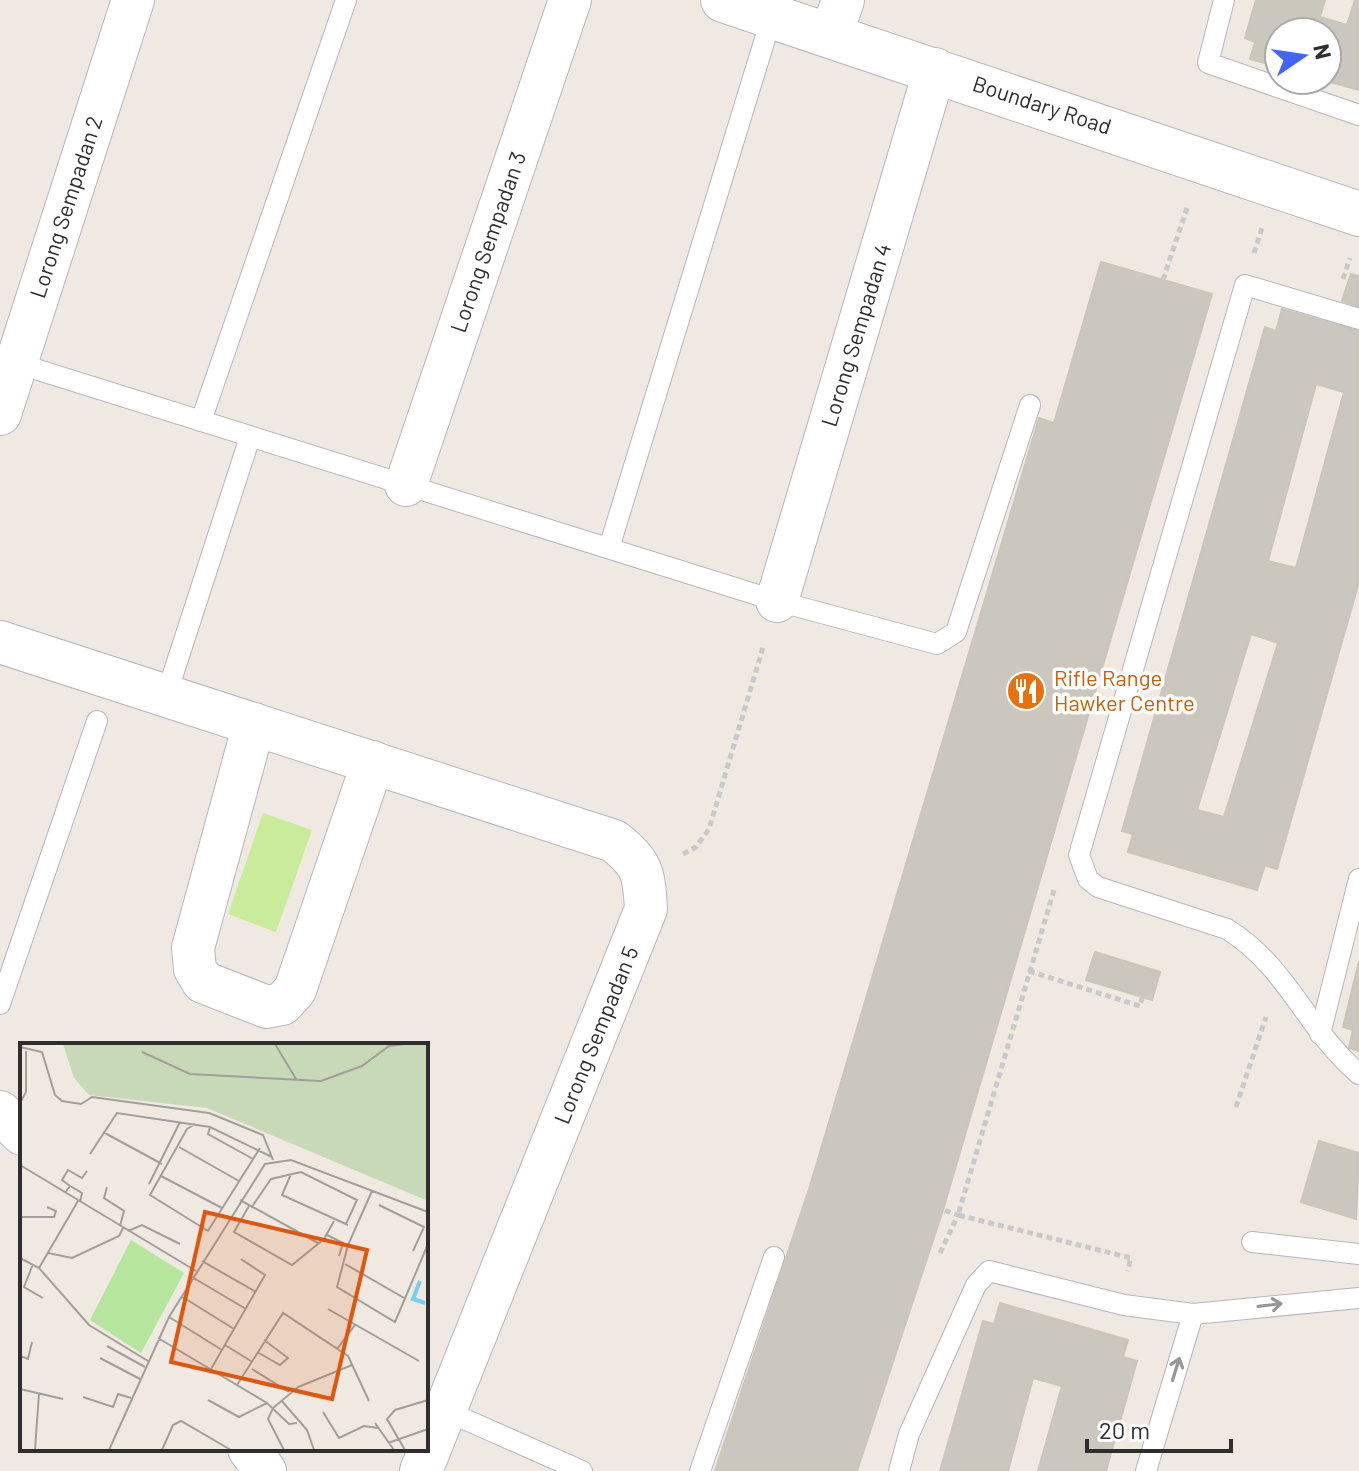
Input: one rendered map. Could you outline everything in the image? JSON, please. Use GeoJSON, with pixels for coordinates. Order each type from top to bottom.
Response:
{"type":"FeatureCollection","features":[{"type":"Feature","properties":{"kind":"street","name":"Lorong Sempadan 2"},"geometry":{"type":"LineString","coordinates":[[0,414],[133,0]]}},
{"type":"Feature","properties":{"kind":"street","name":"Lorong Sempadan 3"},"geometry":{"type":"LineString","coordinates":[[406,485],[570,0]]}},
{"type":"Feature","properties":{"kind":"street","name":"Boundary Road"},"geometry":{"type":"LineString","coordinates":[[723,0],[772,16],[837,18],[935,69],[1359,214]]}},
{"type":"Feature","properties":{"kind":"street","name":"Lorong Sempadan 4"},"geometry":{"type":"LineString","coordinates":[[777,601],[935,69]]}},
{"type":"Feature","properties":{"kind":"street"},"geometry":{"type":"LineString","coordinates":[[0,642],[614,841],[631,854],[644,872]]}},
{"type":"Feature","properties":{"kind":"street"},"geometry":{"type":"LineString","coordinates":[[254,724],[193,948],[195,969],[203,982],[267,1007],[282,1004],[295,990],[373,762]]}},
{"type":"Feature","properties":{"kind":"street","name":"Lorong Sempadan 5"},"geometry":{"type":"LineString","coordinates":[[421,1471],[646,909],[644,872]]}},
{"type":"Feature","properties":{"kind":"street"},"geometry":{"type":"LineString","coordinates":[[0,1112],[20,1132]]}},
{"type":"Feature","properties":{"kind":"street"},"geometry":{"type":"LineString","coordinates":[[250,1451],[265,1471]]}},
{"type":"Feature","properties":{"kind":"lane"},"geometry":{"type":"LineString","coordinates":[[201,421],[346,0]]}},
{"type":"Feature","properties":{"kind":"lane"},"geometry":{"type":"LineString","coordinates":[[1224,0],[1208,63],[1359,115]]}},
{"type":"Feature","properties":{"kind":"lane"},"geometry":{"type":"LineString","coordinates":[[609,548],[772,16]]}},
{"type":"Feature","properties":{"kind":"lane"},"geometry":{"type":"LineString","coordinates":[[1359,319],[1245,285],[1079,855],[1088,879],[1098,887],[1227,929],[1240,937],[1288,983],[1320,1034],[1359,1074]]}},
{"type":"Feature","properties":{"kind":"lane"},"geometry":{"type":"LineString","coordinates":[[16,363],[777,601],[937,644],[956,632],[1030,405]]}},
{"type":"Feature","properties":{"kind":"lane"},"geometry":{"type":"LineString","coordinates":[[166,696],[250,437]]}},
{"type":"Feature","properties":{"kind":"lane"},"geometry":{"type":"LineString","coordinates":[[0,1004],[97,721]]}},
{"type":"Feature","properties":{"kind":"lane"},"geometry":{"type":"LineString","coordinates":[[1320,1034],[1359,879]]}},
{"type":"Feature","properties":{"kind":"lane"},"geometry":{"type":"LineString","coordinates":[[1252,1242],[1359,1254]]}},
{"type":"Feature","properties":{"kind":"lane"},"geometry":{"type":"LineString","coordinates":[[700,1471],[774,1257]]}},
{"type":"Feature","properties":{"kind":"lane"},"geometry":{"type":"LineString","coordinates":[[899,1471],[909,1434],[976,1285],[989,1271],[1124,1305],[1193,1314],[1359,1298]]}},
{"type":"Feature","properties":{"kind":"lane"},"geometry":{"type":"LineString","coordinates":[[1146,1471],[1193,1314]]}},
{"type":"Feature","properties":{"kind":"lane"},"geometry":{"type":"LineString","coordinates":[[446,1411],[582,1471]]}},
{"type":"Feature","properties":{"kind":"path"},"geometry":{"type":"LineString","coordinates":[[1163,280],[1202,159]]}},
{"type":"Feature","properties":{"kind":"path"},"geometry":{"type":"LineString","coordinates":[[1257,244],[1262,227]]}},
{"type":"Feature","properties":{"kind":"path"},"geometry":{"type":"LineString","coordinates":[[644,872],[696,847],[709,829],[777,601]]}},
{"type":"Feature","properties":{"kind":"path"},"geometry":{"type":"LineString","coordinates":[[940,1253],[958,1215],[1052,896]]}},
{"type":"Feature","properties":{"kind":"path"},"geometry":{"type":"LineString","coordinates":[[1029,971],[1140,1006],[1142,998]]}},
{"type":"Feature","properties":{"kind":"path"},"geometry":{"type":"LineString","coordinates":[[1236,1107],[1260,1026]]}},
{"type":"Feature","properties":{"kind":"path"},"geometry":{"type":"LineString","coordinates":[[943,1210],[1131,1258],[1127,1273]]}},
{"type":"Feature","properties":{"kind":"green space"},"geometry":{"type":"Polygon","coordinates":[[[263,813],[312,830],[276,932],[228,914],[263,813]]]}},
{"type":"Feature","properties":{"kind":"building"},"geometry":{"type":"Polygon","coordinates":[[[1256,0],[1325,0],[1320,16],[1263,16],[1263,63],[1250,59],[1255,42],[1245,38],[1256,0]]]}},
{"type":"Feature","properties":{"kind":"building"},"geometry":{"type":"Polygon","coordinates":[[[1355,0],[1359,0],[1359,90],[1343,86],[1343,24],[1347,25],[1355,0]]]}},
{"type":"Feature","properties":{"kind":"building","name":"Rifle Range Hawker Centre"},"geometry":{"type":"Polygon","coordinates":[[[1101,262],[1212,294],[943,1210],[857,1471],[715,1471],[810,1186],[1039,418],[1054,423],[1101,262]]]}},
{"type":"Feature","properties":{"kind":"building"},"geometry":{"type":"Polygon","coordinates":[[[1351,274],[1359,276],[1359,307],[1342,301],[1351,274]]]}},
{"type":"Feature","properties":{"kind":"building"},"geometry":{"type":"Polygon","coordinates":[[[1282,309],[1359,331],[1359,582],[1277,869],[1265,865],[1257,890],[1128,852],[1133,834],[1122,831],[1265,327],[1276,331],[1282,309]],[[1316,384],[1268,561],[1296,568],[1344,392],[1316,384]],[[1251,634],[1197,810],[1224,817],[1278,643],[1251,634]]]}},
{"type":"Feature","properties":{"kind":"building"},"geometry":{"type":"Polygon","coordinates":[[[1095,952],[1160,972],[1152,1000],[1086,980],[1095,952]]]}},
{"type":"Feature","properties":{"kind":"building"},"geometry":{"type":"Polygon","coordinates":[[[1359,961],[1359,1051],[1349,1048],[1353,1030],[1343,1027],[1359,961]]]}},
{"type":"Feature","properties":{"kind":"building"},"geometry":{"type":"Polygon","coordinates":[[[1319,1141],[1359,1153],[1356,1219],[1301,1202],[1319,1141]]]}},
{"type":"Feature","properties":{"kind":"building"},"geometry":{"type":"Polygon","coordinates":[[[1000,1303],[1128,1340],[1123,1357],[1137,1361],[1106,1471],[1038,1471],[1062,1386],[1033,1378],[1008,1471],[940,1471],[983,1321],[994,1324],[1000,1303]]]}},
{"type":"Feature","properties":{"kind":"place","name":"Rifle Range Hawker Centre"},"geometry":{"type":"Point","coordinates":[1026,691]}}]}
